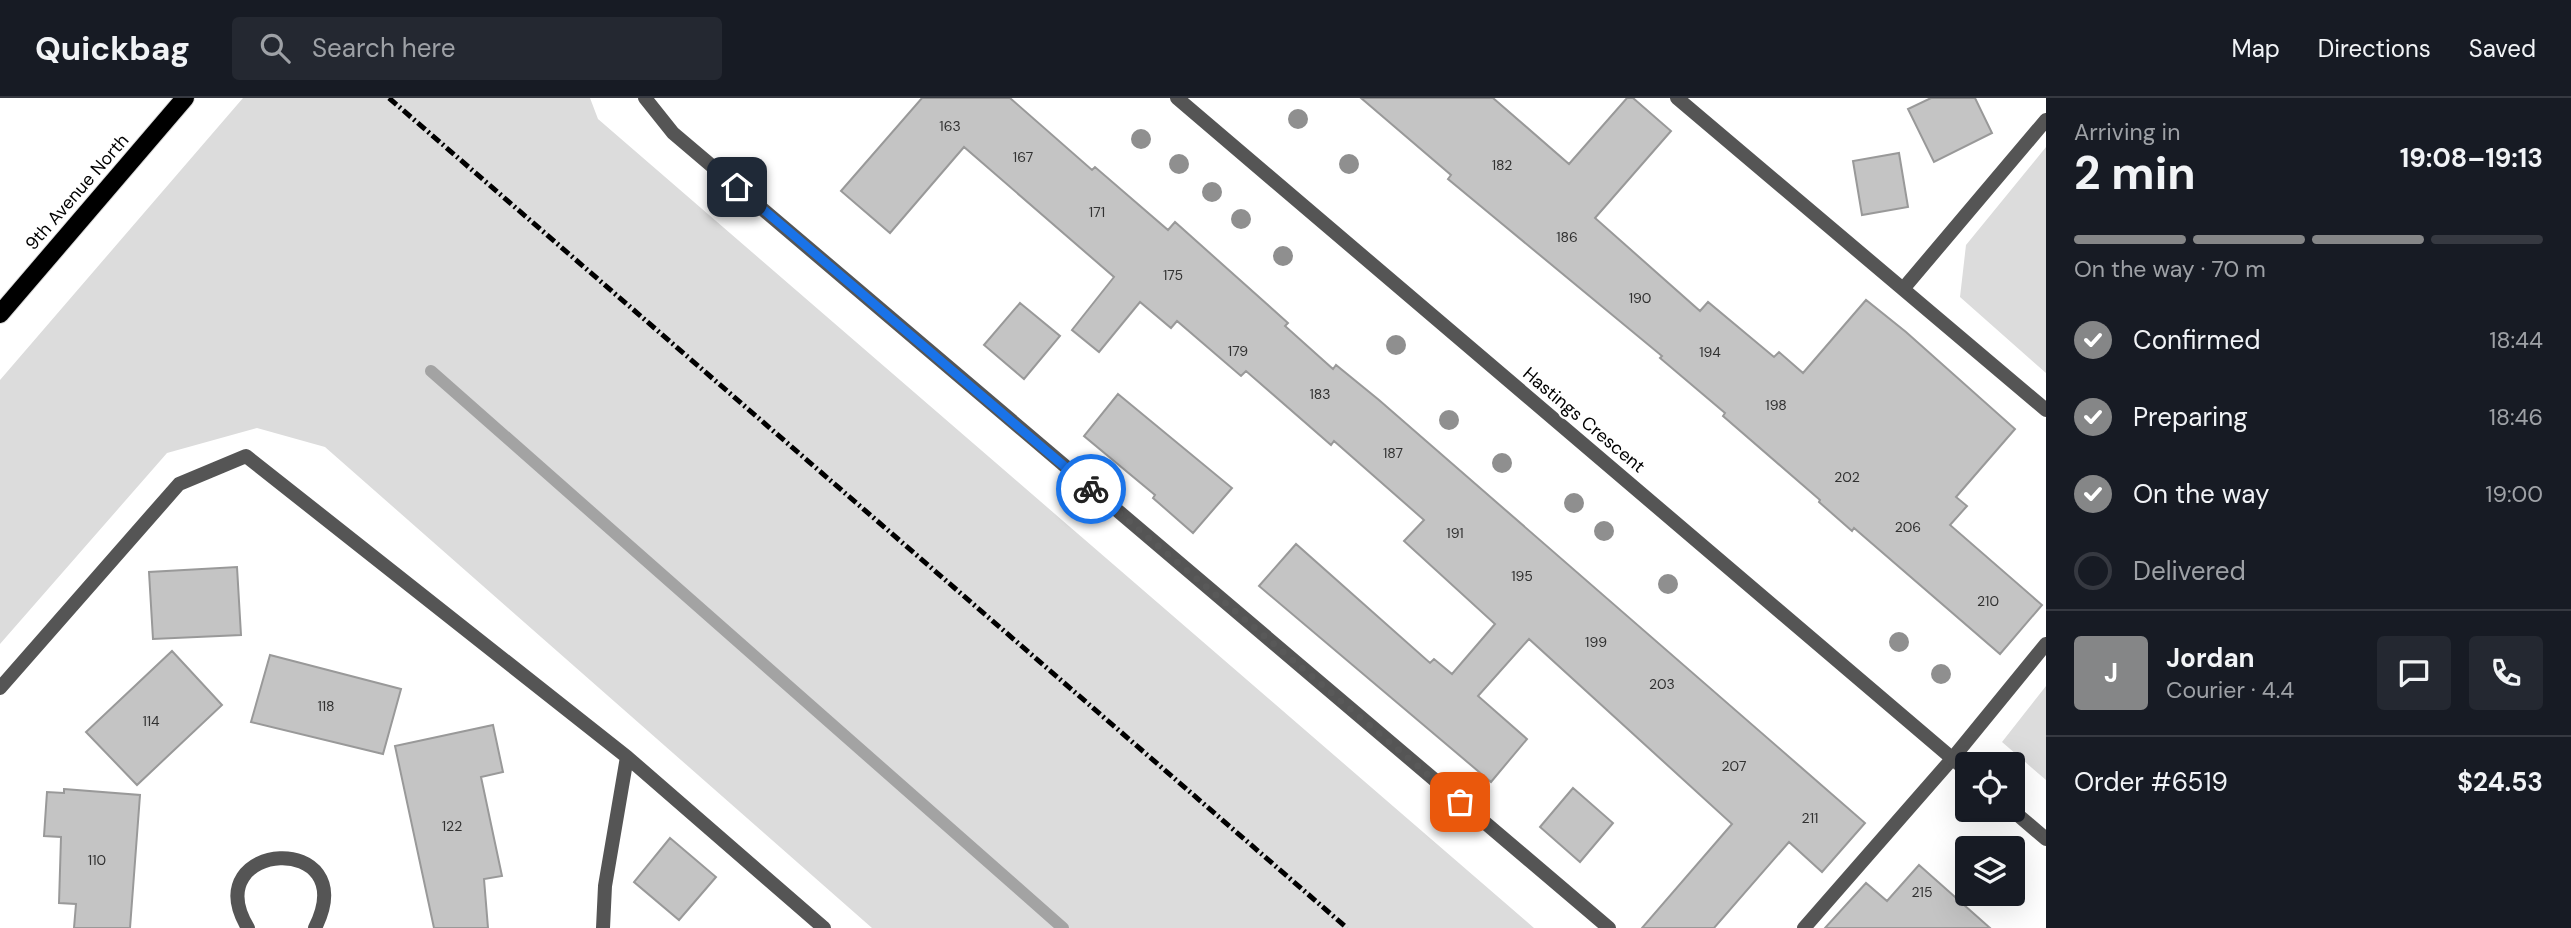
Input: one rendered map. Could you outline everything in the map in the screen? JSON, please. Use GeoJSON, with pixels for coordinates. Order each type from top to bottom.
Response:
{"type":"FeatureCollection","features":[{"type":"Feature","properties":{"kind":"main road","name":"9th Avenue North"},"geometry":{"type":"LineString","coordinates":[[0,314],[186,98]]}},
{"type":"Feature","properties":{"kind":"street"},"geometry":{"type":"LineString","coordinates":[[645,98],[673,133],[1609,928]]}},
{"type":"Feature","properties":{"kind":"street","name":"Hastings Crescent"},"geometry":{"type":"LineString","coordinates":[[1177,98],[1955,761]]}},
{"type":"Feature","properties":{"kind":"street"},"geometry":{"type":"LineString","coordinates":[[1677,98],[2046,410]]}},
{"type":"Feature","properties":{"kind":"street"},"geometry":{"type":"LineString","coordinates":[[1903,289],[2046,120]]}},
{"type":"Feature","properties":{"kind":"street"},"geometry":{"type":"LineString","coordinates":[[0,688],[178,484],[246,456],[627,757],[824,928]]}},
{"type":"Feature","properties":{"kind":"street"},"geometry":{"type":"LineString","coordinates":[[1804,928],[1952,759],[2046,643]]}},
{"type":"Feature","properties":{"kind":"street"},"geometry":{"type":"LineString","coordinates":[[603,928],[605,886],[627,757]]}},
{"type":"Feature","properties":{"kind":"street"},"geometry":{"type":"LineString","coordinates":[[2025,821],[2046,839]]}},
{"type":"Feature","properties":{"kind":"street"},"geometry":{"type":"LineString","coordinates":[[247,928],[237,900],[241,883],[250,869],[264,859],[281,857],[298,859],[312,869],[321,883],[325,900],[315,928]]}},
{"type":"Feature","properties":{"kind":"shaded area"},"geometry":{"type":"Polygon","coordinates":[[[243,98],[590,98],[598,119],[1534,928],[872,928],[325,447],[257,428],[167,453],[0,644],[0,380],[243,98]]]}},
{"type":"Feature","properties":{"kind":"shaded area"},"geometry":{"type":"Polygon","coordinates":[[[2046,147],[2046,373],[1960,297],[1966,245],[2046,147]]]}},
{"type":"Feature","properties":{"kind":"shaded area"},"geometry":{"type":"Polygon","coordinates":[[[2046,686],[2046,780],[2025,762],[2025,752],[2014,752],[2002,742],[2046,686]]]}},
{"type":"Feature","properties":{"kind":"building"},"geometry":{"type":"Polygon","coordinates":[[[922,98],[1010,98],[1092,170],[1095,167],[1168,230],[1175,222],[1288,323],[1285,326],[1333,369],[1336,365],[1379,400],[1865,823],[1822,872],[1789,842],[1714,928],[1642,928],[1732,824],[1529,639],[1478,696],[1527,739],[1491,782],[1259,586],[1296,544],[1430,663],[1434,659],[1452,674],[1495,624],[1404,541],[1424,520],[1334,441],[1331,445],[1246,371],[1241,376],[1177,321],[1171,328],[1140,302],[1099,352],[1072,330],[1114,277],[964,147],[890,233],[841,191],[922,98]]]}},
{"type":"Feature","properties":{"kind":"building"},"geometry":{"type":"Polygon","coordinates":[[[1361,98],[1493,98],[1569,164],[1627,98],[1633,98],[1671,131],[1595,218],[1700,311],[1708,302],[1774,357],[1779,352],[1803,373],[1866,300],[1906,332],[2015,429],[1956,497],[1967,506],[1950,525],[2042,605],[2000,654],[1854,528],[1852,531],[1723,416],[1725,413],[1660,358],[1662,356],[1448,179],[1451,175],[1361,98]]]}},
{"type":"Feature","properties":{"kind":"building"},"geometry":{"type":"Polygon","coordinates":[[[1931,98],[1975,98],[1992,133],[1934,162],[1908,109],[1931,98]]]}},
{"type":"Feature","properties":{"kind":"building"},"geometry":{"type":"Polygon","coordinates":[[[1899,153],[1908,207],[1862,215],[1853,161],[1899,153]]]}},
{"type":"Feature","properties":{"kind":"building"},"geometry":{"type":"Polygon","coordinates":[[[1020,303],[1060,336],[1024,379],[984,345],[1020,303]]]}},
{"type":"Feature","properties":{"kind":"building"},"geometry":{"type":"Polygon","coordinates":[[[1118,394],[1232,488],[1193,533],[1153,498],[1155,495],[1084,436],[1118,394]]]}},
{"type":"Feature","properties":{"kind":"building"},"geometry":{"type":"Polygon","coordinates":[[[237,567],[241,635],[153,639],[149,572],[237,567]]]}},
{"type":"Feature","properties":{"kind":"building"},"geometry":{"type":"Polygon","coordinates":[[[172,651],[222,705],[137,785],[86,732],[172,651]]]}},
{"type":"Feature","properties":{"kind":"building"},"geometry":{"type":"Polygon","coordinates":[[[270,655],[401,689],[383,754],[251,722],[270,655]]]}},
{"type":"Feature","properties":{"kind":"building"},"geometry":{"type":"Polygon","coordinates":[[[493,725],[503,772],[481,777],[502,876],[484,879],[488,928],[434,928],[395,746],[493,725]]]}},
{"type":"Feature","properties":{"kind":"building"},"geometry":{"type":"Polygon","coordinates":[[[1573,788],[1613,823],[1580,862],[1540,827],[1573,788]]]}},
{"type":"Feature","properties":{"kind":"building"},"geometry":{"type":"Polygon","coordinates":[[[64,789],[140,795],[130,928],[74,928],[76,904],[59,903],[61,837],[44,836],[47,792],[64,793],[64,789]]]}},
{"type":"Feature","properties":{"kind":"building"},"geometry":{"type":"Polygon","coordinates":[[[670,838],[716,877],[679,920],[634,882],[670,838]]]}},
{"type":"Feature","properties":{"kind":"building"},"geometry":{"type":"Polygon","coordinates":[[[1919,865],[1955,897],[1955,906],[1965,906],[1990,928],[1825,928],[1866,883],[1887,901],[1919,865]]]}},
{"type":"Feature","properties":{"kind":"waterway"},"geometry":{"type":"LineString","coordinates":[[431,371],[1063,928]]}},
{"type":"Feature","properties":{"kind":"railway"},"geometry":{"type":"LineString","coordinates":[[389,98],[1347,928]]}},
{"type":"Feature","properties":{"kind":"way so far"},"geometry":{"type":"LineString","coordinates":[[1091,489],[1460,802]]}},
{"type":"Feature","properties":{"kind":"route"},"geometry":{"type":"LineString","coordinates":[[737,187],[1091,489]]}}]}
